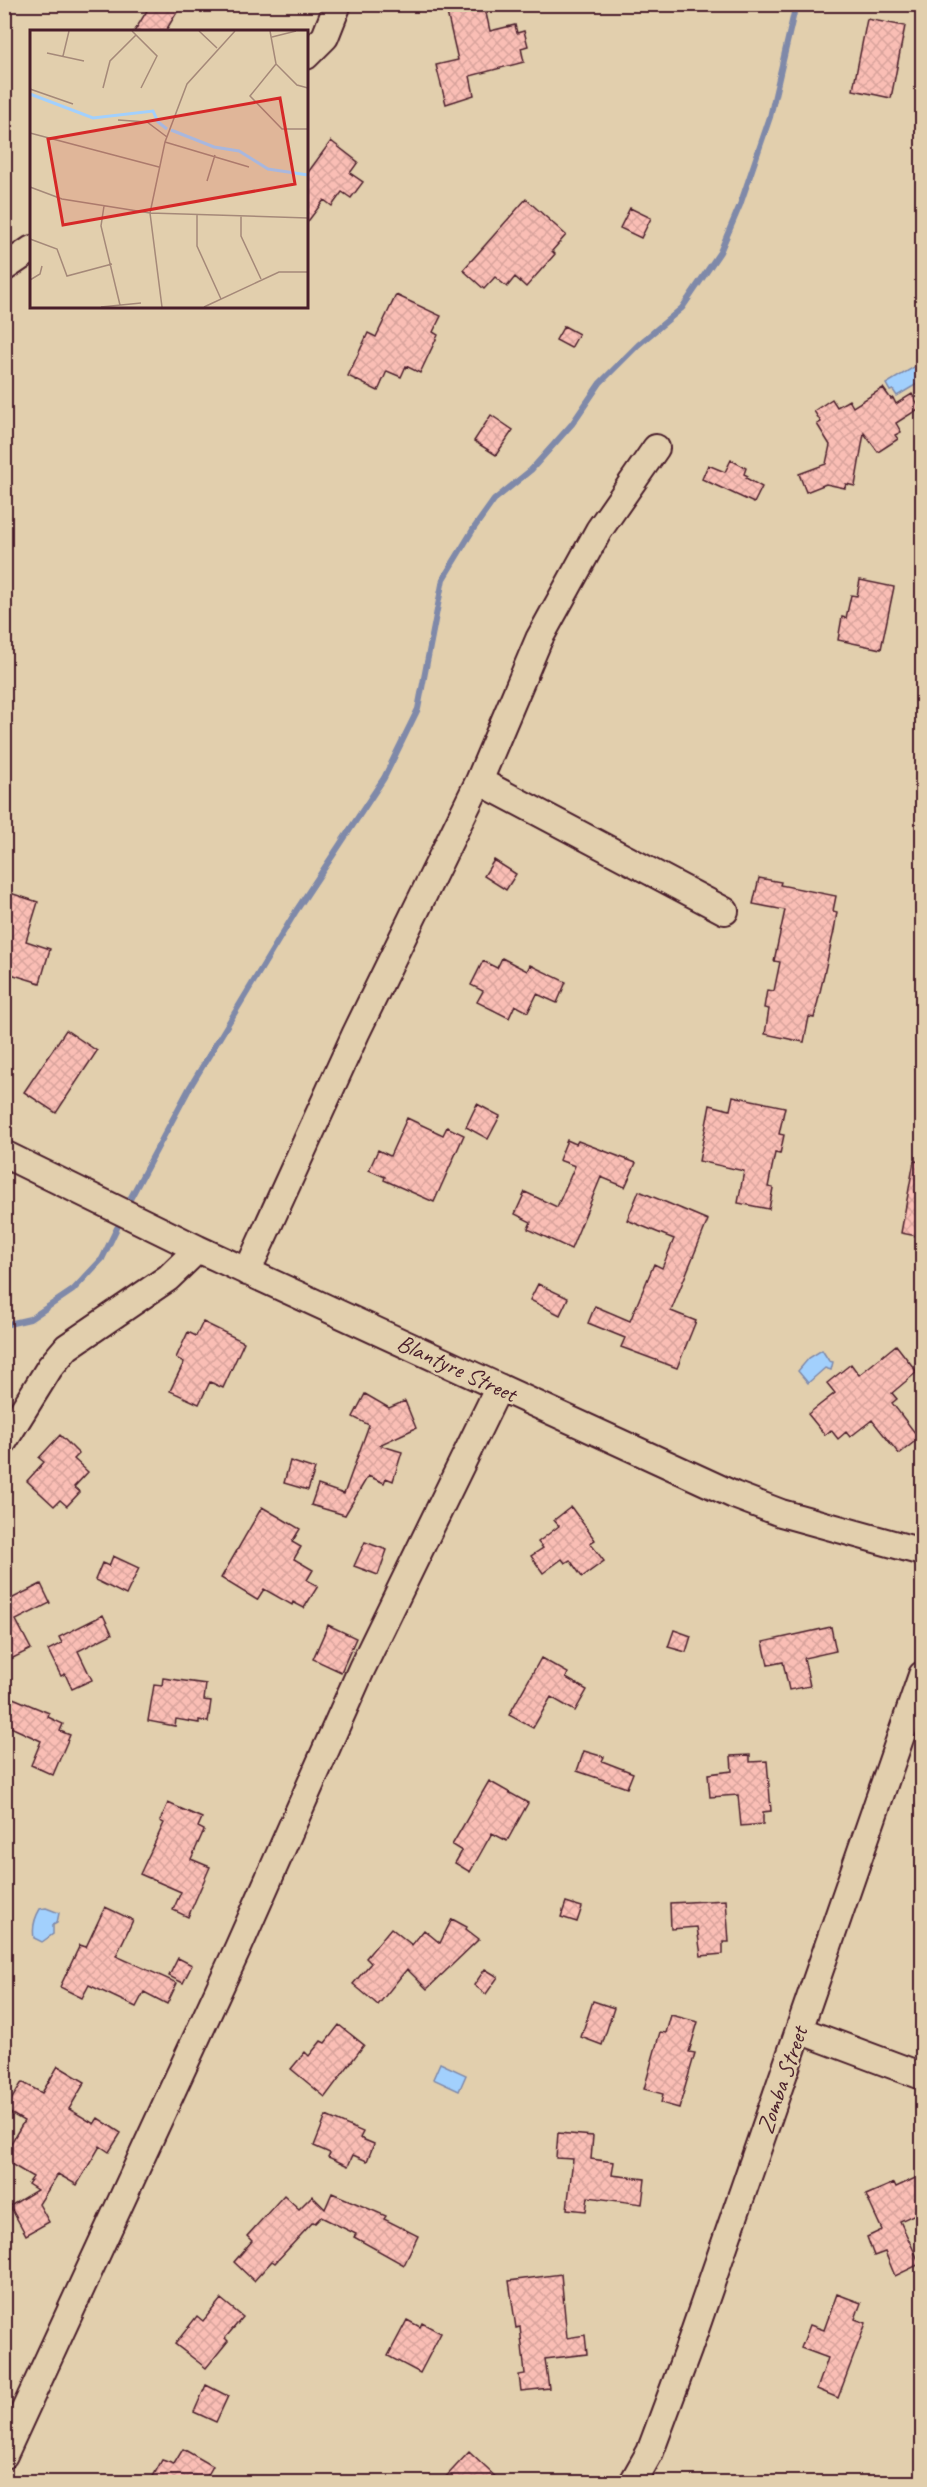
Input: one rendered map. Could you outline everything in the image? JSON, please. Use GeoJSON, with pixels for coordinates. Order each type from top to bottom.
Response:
{"type":"FeatureCollection","features":[{"type":"Feature","properties":{"kind":"street"},"geometry":{"type":"LineString","coordinates":[[308,54],[325,37],[339,4]]}},
{"type":"Feature","properties":{"kind":"street"},"geometry":{"type":"LineString","coordinates":[[4,268],[30,250]]}},
{"type":"Feature","properties":{"kind":"street"},"geometry":{"type":"LineString","coordinates":[[247,1272],[356,1033],[479,781],[544,629],[599,530],[656,448]]}},
{"type":"Feature","properties":{"kind":"street"},"geometry":{"type":"LineString","coordinates":[[479,781],[725,911]]}},
{"type":"Feature","properties":{"kind":"street","name":"Blantyre Street"},"geometry":{"type":"LineString","coordinates":[[4,1154],[247,1272],[734,1496],[781,1513],[922,1552]]}},
{"type":"Feature","properties":{"kind":"street"},"geometry":{"type":"LineString","coordinates":[[4,1441],[50,1366],[67,1347],[168,1278],[198,1249]]}},
{"type":"Feature","properties":{"kind":"street"},"geometry":{"type":"LineString","coordinates":[[4,2455],[214,2002],[362,1668],[499,1387]]}},
{"type":"Feature","properties":{"kind":"street","name":"Zomba Street"},"geometry":{"type":"LineString","coordinates":[[633,2482],[650,2452],[685,2361],[922,1675]]}},
{"type":"Feature","properties":{"kind":"street"},"geometry":{"type":"LineString","coordinates":[[799,2030],[922,2076]]}},
{"type":"Feature","properties":{"kind":"water"},"geometry":{"type":"Polygon","coordinates":[[[919,364],[922,381],[897,396],[893,390],[890,391],[886,384],[919,364]]]}},
{"type":"Feature","properties":{"kind":"water"},"geometry":{"type":"Polygon","coordinates":[[[822,1350],[829,1361],[833,1362],[831,1370],[825,1368],[808,1383],[798,1371],[809,1358],[822,1350]]]}},
{"type":"Feature","properties":{"kind":"water"},"geometry":{"type":"Polygon","coordinates":[[[46,1908],[59,1913],[57,1923],[53,1925],[53,1934],[42,1942],[34,1938],[33,1927],[40,1909],[46,1908]]]}},
{"type":"Feature","properties":{"kind":"water"},"geometry":{"type":"Polygon","coordinates":[[[440,2063],[466,2075],[459,2091],[433,2079],[440,2063]]]}},
{"type":"Feature","properties":{"kind":"building"},"geometry":{"type":"Polygon","coordinates":[[[151,4],[182,4],[166,30],[135,30],[151,4]]]}},
{"type":"Feature","properties":{"kind":"building"},"geometry":{"type":"Polygon","coordinates":[[[445,4],[484,4],[490,31],[515,25],[517,33],[524,31],[528,46],[521,48],[524,62],[470,76],[474,95],[446,104],[436,65],[458,60],[445,4]]]}},
{"type":"Feature","properties":{"kind":"building"},"geometry":{"type":"Polygon","coordinates":[[[867,19],[905,26],[891,98],[853,90],[867,19]]]}},
{"type":"Feature","properties":{"kind":"building"},"geometry":{"type":"Polygon","coordinates":[[[331,141],[358,162],[350,173],[363,182],[351,198],[342,192],[332,206],[324,200],[308,221],[308,172],[331,141]]]}},
{"type":"Feature","properties":{"kind":"building"},"geometry":{"type":"Polygon","coordinates":[[[526,199],[566,235],[552,251],[555,254],[526,287],[515,277],[507,287],[495,277],[484,289],[463,270],[526,199]]]}},
{"type":"Feature","properties":{"kind":"building"},"geometry":{"type":"Polygon","coordinates":[[[630,208],[651,218],[641,238],[620,228],[630,208]]]}},
{"type":"Feature","properties":{"kind":"building"},"geometry":{"type":"Polygon","coordinates":[[[396,295],[441,316],[433,332],[438,335],[420,373],[406,366],[401,377],[387,371],[378,391],[348,376],[368,333],[376,337],[396,295]]]}},
{"type":"Feature","properties":{"kind":"building"},"geometry":{"type":"Polygon","coordinates":[[[564,326],[579,334],[571,348],[556,340],[564,326]]]}},
{"type":"Feature","properties":{"kind":"building"},"geometry":{"type":"Polygon","coordinates":[[[883,388],[896,404],[912,394],[920,408],[896,423],[901,432],[895,435],[898,439],[878,452],[864,433],[855,486],[846,484],[845,488],[826,484],[806,492],[799,474],[826,464],[830,445],[817,424],[821,422],[814,411],[832,399],[837,407],[849,400],[853,407],[883,388]]]}},
{"type":"Feature","properties":{"kind":"building"},"geometry":{"type":"Polygon","coordinates":[[[491,415],[513,430],[496,455],[474,441],[491,415]]]}},
{"type":"Feature","properties":{"kind":"building"},"geometry":{"type":"Polygon","coordinates":[[[731,460],[746,468],[744,474],[748,476],[746,478],[762,487],[754,503],[702,479],[708,465],[725,472],[731,460]]]}},
{"type":"Feature","properties":{"kind":"building"},"geometry":{"type":"Polygon","coordinates":[[[860,580],[894,587],[881,649],[838,640],[842,617],[846,618],[851,595],[857,596],[860,580]]]}},
{"type":"Feature","properties":{"kind":"building"},"geometry":{"type":"Polygon","coordinates":[[[494,860],[516,874],[506,890],[484,876],[494,860]]]}},
{"type":"Feature","properties":{"kind":"building"},"geometry":{"type":"Polygon","coordinates":[[[759,878],[781,882],[780,885],[836,896],[833,911],[837,912],[834,931],[814,1018],[809,1017],[804,1042],[765,1034],[769,1009],[764,1008],[767,990],[774,991],[780,962],[774,961],[785,910],[753,904],[759,878]]]}},
{"type":"Feature","properties":{"kind":"building"},"geometry":{"type":"Polygon","coordinates":[[[4,891],[38,902],[26,941],[50,949],[40,983],[4,972],[4,891]]]}},
{"type":"Feature","properties":{"kind":"building"},"geometry":{"type":"Polygon","coordinates":[[[502,958],[527,971],[530,965],[566,982],[557,1003],[537,994],[528,1012],[515,1005],[509,1018],[477,1002],[483,991],[471,985],[483,961],[497,968],[502,958]]]}},
{"type":"Feature","properties":{"kind":"building"},"geometry":{"type":"Polygon","coordinates":[[[66,1030],[97,1051],[56,1113],[24,1092],[66,1030]]]}},
{"type":"Feature","properties":{"kind":"building"},"geometry":{"type":"Polygon","coordinates":[[[733,1096],[785,1107],[779,1134],[784,1135],[780,1154],[775,1153],[768,1187],[773,1188],[769,1209],[738,1203],[744,1171],[699,1161],[710,1105],[730,1110],[733,1096]]]}},
{"type":"Feature","properties":{"kind":"building"},"geometry":{"type":"Polygon","coordinates":[[[477,1104],[500,1116],[488,1139],[466,1127],[477,1104]]]}},
{"type":"Feature","properties":{"kind":"building"},"geometry":{"type":"Polygon","coordinates":[[[407,1118],[443,1135],[447,1127],[464,1135],[434,1202],[384,1180],[385,1177],[369,1170],[378,1150],[390,1156],[407,1118]]]}},
{"type":"Feature","properties":{"kind":"building"},"geometry":{"type":"Polygon","coordinates":[[[567,1140],[576,1144],[578,1141],[636,1163],[625,1187],[601,1177],[571,1249],[528,1229],[531,1222],[515,1214],[525,1192],[557,1207],[575,1166],[559,1160],[567,1140]]]}},
{"type":"Feature","properties":{"kind":"building"},"geometry":{"type":"Polygon","coordinates":[[[914,1161],[922,1162],[922,1237],[901,1233],[914,1161]]]}},
{"type":"Feature","properties":{"kind":"building"},"geometry":{"type":"Polygon","coordinates":[[[639,1191],[708,1220],[671,1311],[696,1321],[677,1368],[621,1347],[625,1338],[588,1323],[595,1306],[630,1321],[654,1264],[662,1268],[674,1239],[627,1220],[639,1191]]]}},
{"type":"Feature","properties":{"kind":"building"},"geometry":{"type":"Polygon","coordinates":[[[538,1284],[568,1298],[560,1315],[530,1300],[538,1284]]]}},
{"type":"Feature","properties":{"kind":"building"},"geometry":{"type":"Polygon","coordinates":[[[203,1322],[244,1342],[223,1388],[210,1382],[199,1404],[170,1391],[184,1362],[176,1358],[188,1332],[196,1336],[203,1322]]]}},
{"type":"Feature","properties":{"kind":"building"},"geometry":{"type":"Polygon","coordinates":[[[896,1345],[917,1372],[892,1393],[897,1399],[892,1403],[919,1438],[899,1454],[872,1420],[850,1437],[846,1432],[838,1439],[831,1430],[825,1435],[808,1414],[835,1393],[827,1383],[851,1364],[859,1375],[896,1345]]]}},
{"type":"Feature","properties":{"kind":"building"},"geometry":{"type":"Polygon","coordinates":[[[365,1394],[389,1408],[405,1401],[416,1428],[379,1445],[402,1452],[393,1481],[386,1478],[384,1483],[368,1476],[345,1515],[311,1505],[318,1485],[344,1494],[369,1425],[353,1417],[365,1394]]]}},
{"type":"Feature","properties":{"kind":"building"},"geometry":{"type":"Polygon","coordinates":[[[60,1435],[79,1454],[74,1459],[88,1472],[74,1487],[80,1492],[67,1506],[60,1500],[54,1506],[27,1481],[44,1462],[39,1458],[60,1435]]]}},
{"type":"Feature","properties":{"kind":"building"},"geometry":{"type":"Polygon","coordinates":[[[290,1461],[315,1469],[308,1490],[284,1483],[290,1461]]]}},
{"type":"Feature","properties":{"kind":"building"},"geometry":{"type":"Polygon","coordinates":[[[262,1507],[300,1529],[292,1542],[301,1547],[294,1559],[313,1570],[307,1580],[318,1586],[304,1608],[293,1602],[292,1605],[264,1589],[257,1600],[221,1578],[262,1507]]]}},
{"type":"Feature","properties":{"kind":"building"},"geometry":{"type":"Polygon","coordinates":[[[571,1507],[595,1540],[590,1543],[604,1561],[582,1577],[570,1560],[565,1563],[562,1559],[543,1573],[531,1556],[543,1548],[538,1542],[559,1526],[554,1520],[571,1507]]]}},
{"type":"Feature","properties":{"kind":"building"},"geometry":{"type":"Polygon","coordinates":[[[365,1542],[387,1550],[378,1575],[354,1566],[365,1542]]]}},
{"type":"Feature","properties":{"kind":"building"},"geometry":{"type":"Polygon","coordinates":[[[113,1556],[139,1568],[126,1595],[95,1580],[102,1563],[109,1566],[113,1556]]]}},
{"type":"Feature","properties":{"kind":"building"},"geometry":{"type":"Polygon","coordinates":[[[41,1584],[50,1603],[16,1620],[31,1649],[11,1659],[4,1646],[4,1596],[7,1601],[41,1584]]]}},
{"type":"Feature","properties":{"kind":"building"},"geometry":{"type":"Polygon","coordinates":[[[103,1615],[112,1634],[78,1651],[92,1680],[72,1689],[65,1674],[61,1676],[48,1650],[62,1643],[59,1637],[103,1615]]]}},
{"type":"Feature","properties":{"kind":"building"},"geometry":{"type":"Polygon","coordinates":[[[328,1625],[356,1638],[341,1672],[313,1659],[328,1625]]]}},
{"type":"Feature","properties":{"kind":"building"},"geometry":{"type":"Polygon","coordinates":[[[831,1627],[836,1651],[804,1658],[810,1686],[789,1690],[783,1662],[768,1665],[763,1642],[831,1627]]]}},
{"type":"Feature","properties":{"kind":"building"},"geometry":{"type":"Polygon","coordinates":[[[674,1630],[691,1636],[686,1652],[668,1647],[674,1630]]]}},
{"type":"Feature","properties":{"kind":"building"},"geometry":{"type":"Polygon","coordinates":[[[541,1658],[568,1673],[566,1678],[587,1690],[575,1711],[551,1697],[533,1728],[509,1715],[541,1658]]]}},
{"type":"Feature","properties":{"kind":"building"},"geometry":{"type":"Polygon","coordinates":[[[163,1678],[206,1684],[204,1700],[211,1701],[208,1722],[199,1720],[199,1723],[176,1719],[175,1726],[148,1721],[154,1685],[162,1686],[163,1678]]]}},
{"type":"Feature","properties":{"kind":"building"},"geometry":{"type":"Polygon","coordinates":[[[4,1698],[11,1701],[13,1698],[49,1713],[48,1717],[63,1724],[60,1731],[70,1735],[53,1775],[31,1765],[41,1741],[4,1724],[4,1698]]]}},
{"type":"Feature","properties":{"kind":"building"},"geometry":{"type":"Polygon","coordinates":[[[584,1751],[604,1757],[602,1761],[633,1773],[627,1788],[577,1771],[584,1751]]]}},
{"type":"Feature","properties":{"kind":"building"},"geometry":{"type":"Polygon","coordinates":[[[750,1755],[750,1762],[767,1761],[771,1811],[763,1812],[763,1824],[741,1826],[738,1795],[710,1797],[708,1774],[732,1771],[731,1756],[750,1755]]]}},
{"type":"Feature","properties":{"kind":"building"},"geometry":{"type":"Polygon","coordinates":[[[489,1781],[528,1803],[507,1841],[492,1833],[470,1872],[455,1863],[462,1851],[452,1845],[489,1781]]]}},
{"type":"Feature","properties":{"kind":"building"},"geometry":{"type":"Polygon","coordinates":[[[168,1803],[202,1818],[198,1827],[204,1830],[191,1859],[210,1867],[188,1917],[173,1910],[181,1892],[140,1874],[164,1823],[160,1821],[168,1803]]]}},
{"type":"Feature","properties":{"kind":"building"},"geometry":{"type":"Polygon","coordinates":[[[726,1900],[729,1942],[723,1942],[723,1954],[701,1956],[697,1927],[671,1929],[670,1903],[726,1900]]]}},
{"type":"Feature","properties":{"kind":"building"},"geometry":{"type":"Polygon","coordinates":[[[566,1902],[582,1907],[577,1922],[561,1917],[566,1902]]]}},
{"type":"Feature","properties":{"kind":"building"},"geometry":{"type":"Polygon","coordinates":[[[105,1907],[133,1920],[116,1956],[177,1983],[167,2004],[144,1992],[136,2007],[89,1985],[82,1998],[60,1987],[80,1945],[86,1947],[105,1907]]]}},
{"type":"Feature","properties":{"kind":"building"},"geometry":{"type":"Polygon","coordinates":[[[452,1919],[467,1927],[466,1929],[479,1939],[427,1989],[407,1969],[378,2005],[353,1984],[371,1963],[366,1958],[391,1928],[412,1945],[424,1930],[440,1943],[452,1919]]]}},
{"type":"Feature","properties":{"kind":"building"},"geometry":{"type":"Polygon","coordinates":[[[178,1958],[192,1965],[183,1983],[169,1976],[178,1958]]]}},
{"type":"Feature","properties":{"kind":"building"},"geometry":{"type":"Polygon","coordinates":[[[485,1969],[498,1977],[486,1994],[474,1985],[485,1969]]]}},
{"type":"Feature","properties":{"kind":"building"},"geometry":{"type":"Polygon","coordinates":[[[593,2001],[614,2008],[602,2045],[581,2037],[593,2001]]]}},
{"type":"Feature","properties":{"kind":"building"},"geometry":{"type":"Polygon","coordinates":[[[671,2015],[698,2022],[689,2052],[695,2053],[679,2108],[661,2103],[663,2094],[644,2089],[660,2032],[666,2033],[671,2015]]]}},
{"type":"Feature","properties":{"kind":"building"},"geometry":{"type":"Polygon","coordinates":[[[339,2025],[364,2045],[325,2097],[291,2069],[305,2052],[309,2056],[321,2041],[325,2043],[339,2025]]]}},
{"type":"Feature","properties":{"kind":"building"},"geometry":{"type":"Polygon","coordinates":[[[58,2066],[85,2082],[69,2109],[94,2124],[98,2118],[121,2133],[109,2152],[100,2146],[77,2185],[58,2174],[39,2204],[49,2222],[26,2235],[10,2206],[37,2190],[28,2184],[33,2177],[4,2160],[4,2155],[24,2121],[5,2110],[22,2082],[42,2093],[58,2066]]]}},
{"type":"Feature","properties":{"kind":"building"},"geometry":{"type":"Polygon","coordinates":[[[326,2116],[363,2132],[360,2138],[374,2144],[367,2161],[353,2155],[348,2166],[328,2157],[330,2153],[314,2146],[326,2116]]]}},
{"type":"Feature","properties":{"kind":"building"},"geometry":{"type":"Polygon","coordinates":[[[558,2133],[593,2136],[591,2159],[614,2162],[612,2175],[645,2179],[642,2204],[588,2197],[586,2211],[567,2209],[573,2159],[556,2158],[558,2133]]]}},
{"type":"Feature","properties":{"kind":"building"},"geometry":{"type":"Polygon","coordinates":[[[922,2175],[922,2211],[900,2221],[920,2264],[895,2276],[885,2252],[874,2256],[867,2237],[882,2230],[866,2195],[894,2183],[896,2187],[922,2175]]]}},
{"type":"Feature","properties":{"kind":"building"},"geometry":{"type":"Polygon","coordinates":[[[332,2193],[386,2216],[384,2219],[418,2236],[404,2265],[354,2237],[356,2234],[321,2217],[315,2223],[313,2222],[275,2263],[272,2261],[254,2281],[234,2262],[252,2241],[247,2236],[284,2195],[299,2209],[312,2196],[325,2209],[332,2193]]]}},
{"type":"Feature","properties":{"kind":"building"},"geometry":{"type":"Polygon","coordinates":[[[561,2274],[567,2338],[585,2335],[587,2354],[545,2359],[549,2388],[521,2391],[519,2375],[525,2374],[520,2327],[516,2328],[509,2281],[561,2274]]]}},
{"type":"Feature","properties":{"kind":"building"},"geometry":{"type":"Polygon","coordinates":[[[837,2294],[861,2303],[855,2319],[866,2323],[838,2398],[817,2389],[828,2358],[801,2348],[810,2325],[824,2330],[837,2294]]]}},
{"type":"Feature","properties":{"kind":"building"},"geometry":{"type":"Polygon","coordinates":[[[221,2299],[243,2317],[225,2338],[228,2341],[206,2368],[175,2344],[197,2316],[203,2321],[221,2299]]]}},
{"type":"Feature","properties":{"kind":"building"},"geometry":{"type":"Polygon","coordinates":[[[407,2320],[420,2327],[422,2323],[441,2333],[420,2373],[388,2356],[407,2320]]]}},
{"type":"Feature","properties":{"kind":"building"},"geometry":{"type":"Polygon","coordinates":[[[206,2385],[228,2396],[216,2422],[194,2412],[206,2385]]]}},
{"type":"Feature","properties":{"kind":"building"},"geometry":{"type":"Polygon","coordinates":[[[183,2449],[213,2466],[204,2482],[150,2482],[162,2460],[174,2464],[183,2449]]]}},
{"type":"Feature","properties":{"kind":"building"},"geometry":{"type":"Polygon","coordinates":[[[469,2452],[501,2482],[441,2482],[469,2452]]]}},
{"type":"Feature","properties":{"kind":"waterway"},"geometry":{"type":"LineString","coordinates":[[129,1201],[190,1087],[296,911],[384,778],[418,709],[443,579],[474,528],[494,500],[531,470],[572,424],[600,383],[638,345],[682,308],[720,252],[740,205],[770,117],[796,4]]}},
{"type":"Feature","properties":{"kind":"waterway"},"geometry":{"type":"LineString","coordinates":[[4,1325],[30,1319],[73,1290],[102,1259],[117,1228]]}}]}
